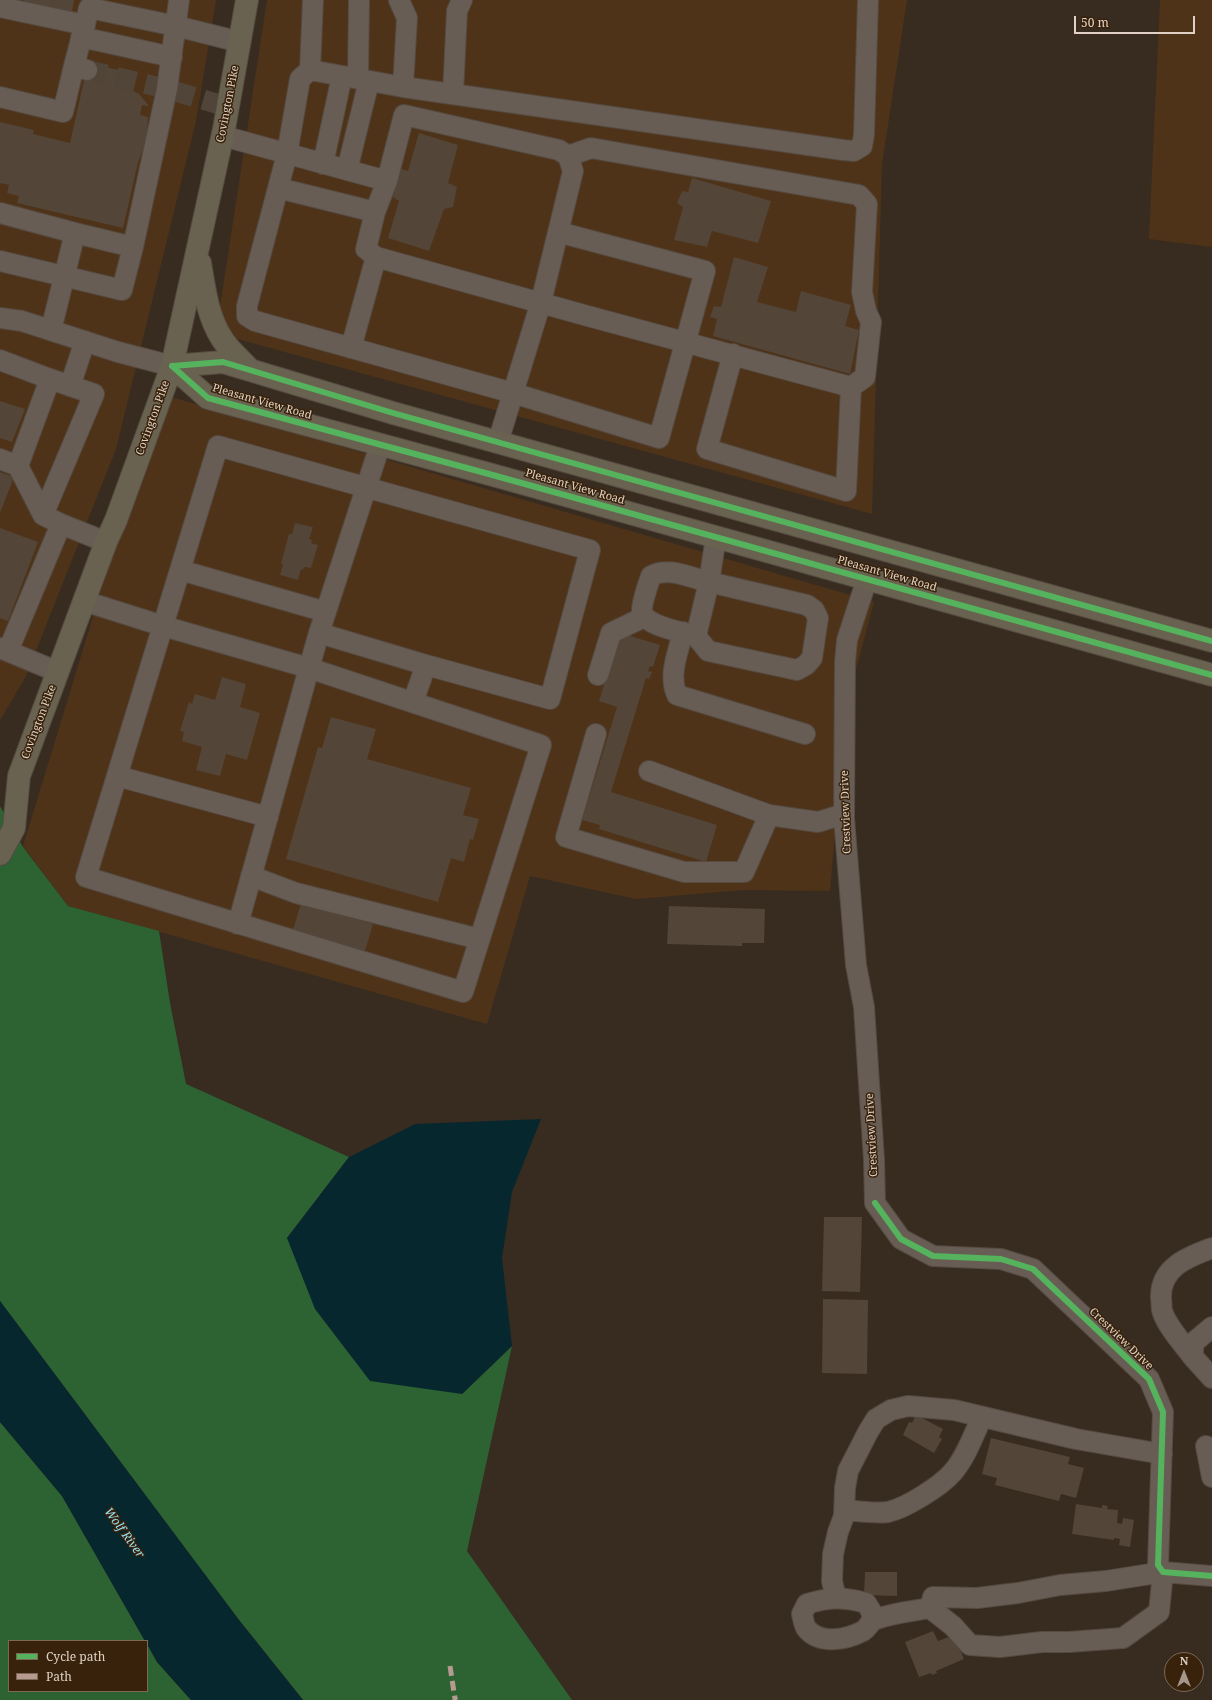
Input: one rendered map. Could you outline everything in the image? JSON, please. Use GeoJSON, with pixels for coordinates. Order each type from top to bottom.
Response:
{"type":"FeatureCollection","features":[{"type":"Feature","properties":{"kind":"main road","name":"Covington Pike"},"geometry":{"type":"LineString","coordinates":[[0,854],[14,828],[19,776],[106,542],[116,520],[172,366],[223,136],[247,0]]}},
{"type":"Feature","properties":{"kind":"main road"},"geometry":{"type":"LineString","coordinates":[[198,252],[206,301],[214,325],[228,347],[252,371]]}},
{"type":"Feature","properties":{"kind":"main road","name":"Pleasant View Road"},"geometry":{"type":"LineString","coordinates":[[172,366],[223,362],[393,413],[1212,641]]}},
{"type":"Feature","properties":{"kind":"main road","name":"Pleasant View Road"},"geometry":{"type":"LineString","coordinates":[[172,366],[208,398],[1212,675]]}},
{"type":"Feature","properties":{"kind":"main road"},"geometry":{"type":"LineString","coordinates":[[380,445],[393,413]]}},
{"type":"Feature","properties":{"kind":"main road"},"geometry":{"type":"LineString","coordinates":[[1029,624],[1040,593]]}},
{"type":"Feature","properties":{"kind":"main road","name":"Covington Pike"},"geometry":{"type":"LineString","coordinates":[[0,796],[19,776]]}},
{"type":"Feature","properties":{"kind":"street"},"geometry":{"type":"LineString","coordinates":[[0,261],[122,290],[133,247],[167,89],[179,0]]}},
{"type":"Feature","properties":{"kind":"street"},"geometry":{"type":"LineString","coordinates":[[313,0],[310,70],[300,79],[287,154],[248,306],[248,316],[255,320],[513,393],[659,438],[705,270],[558,232]]}},
{"type":"Feature","properties":{"kind":"street"},"geometry":{"type":"LineString","coordinates":[[347,170],[356,79],[359,0]]}},
{"type":"Feature","properties":{"kind":"street"},"geometry":{"type":"LineString","coordinates":[[399,0],[407,18],[402,87]]}},
{"type":"Feature","properties":{"kind":"street"},"geometry":{"type":"LineString","coordinates":[[453,94],[457,11],[462,0]]}},
{"type":"Feature","properties":{"kind":"street"},"geometry":{"type":"LineString","coordinates":[[310,70],[402,87],[854,151],[862,146],[864,135],[868,0]]}},
{"type":"Feature","properties":{"kind":"street"},"geometry":{"type":"LineString","coordinates":[[0,7],[172,57]]}},
{"type":"Feature","properties":{"kind":"street"},"geometry":{"type":"LineString","coordinates":[[0,97],[63,112],[81,68],[83,31],[89,8],[176,26],[240,42]]}},
{"type":"Feature","properties":{"kind":"street"},"geometry":{"type":"LineString","coordinates":[[323,164],[356,79]]}},
{"type":"Feature","properties":{"kind":"street"},"geometry":{"type":"LineString","coordinates":[[498,442],[542,302],[573,171],[568,156],[559,150],[404,115],[387,181],[375,212],[366,248],[376,257],[542,302],[686,342],[733,354],[851,387]]}},
{"type":"Feature","properties":{"kind":"street"},"geometry":{"type":"LineString","coordinates":[[223,136],[387,181]]}},
{"type":"Feature","properties":{"kind":"street"},"geometry":{"type":"LineString","coordinates":[[568,156],[591,148],[859,195],[867,204],[862,292],[866,311],[871,322],[865,377],[851,387]]}},
{"type":"Feature","properties":{"kind":"street"},"geometry":{"type":"LineString","coordinates":[[278,188],[375,212]]}},
{"type":"Feature","properties":{"kind":"street"},"geometry":{"type":"LineString","coordinates":[[0,213],[133,247]]}},
{"type":"Feature","properties":{"kind":"street"},"geometry":{"type":"LineString","coordinates":[[51,330],[75,233]]}},
{"type":"Feature","properties":{"kind":"street"},"geometry":{"type":"LineString","coordinates":[[351,348],[376,257]]}},
{"type":"Feature","properties":{"kind":"street"},"geometry":{"type":"LineString","coordinates":[[0,318],[22,321],[172,366]]}},
{"type":"Feature","properties":{"kind":"street"},"geometry":{"type":"LineString","coordinates":[[70,386],[85,341]]}},
{"type":"Feature","properties":{"kind":"street"},"geometry":{"type":"LineString","coordinates":[[733,354],[707,449],[846,491],[851,387]]}},
{"type":"Feature","properties":{"kind":"street"},"geometry":{"type":"LineString","coordinates":[[0,360],[94,394],[43,515]]}},
{"type":"Feature","properties":{"kind":"street"},"geometry":{"type":"LineString","coordinates":[[50,379],[9,462],[43,515],[106,542]]}},
{"type":"Feature","properties":{"kind":"street"},"geometry":{"type":"LineString","coordinates":[[238,924],[319,633],[380,445]]}},
{"type":"Feature","properties":{"kind":"street"},"geometry":{"type":"LineString","coordinates":[[84,602],[163,626],[309,668],[541,745],[463,992],[86,877],[163,626],[218,446],[590,550],[550,699],[426,665],[319,633]]}},
{"type":"Feature","properties":{"kind":"street"},"geometry":{"type":"LineString","coordinates":[[58,672],[4,649],[61,524]]}},
{"type":"Feature","properties":{"kind":"street"},"geometry":{"type":"LineString","coordinates":[[716,537],[709,582],[672,677],[673,687],[677,695],[805,734]]}},
{"type":"Feature","properties":{"kind":"street"},"geometry":{"type":"LineString","coordinates":[[180,570],[326,612]]}},
{"type":"Feature","properties":{"kind":"street"},"geometry":{"type":"LineString","coordinates":[[666,571],[709,582],[807,605],[814,610],[818,618],[812,658],[806,665],[797,670],[708,651],[690,634],[650,622],[644,617],[642,610],[651,576],[658,572],[666,571]]}},
{"type":"Feature","properties":{"kind":"street","name":"Crestview Drive"},"geometry":{"type":"LineString","coordinates":[[867,579],[847,640],[845,662],[844,814],[856,965],[864,1007],[874,1160],[875,1203],[902,1239],[933,1256],[1001,1259],[1033,1268],[1149,1380],[1163,1412],[1158,1565],[1163,1572],[1159,1612],[1123,1638],[1069,1642],[1042,1642],[1000,1647],[970,1645],[953,1626],[930,1608]]}},
{"type":"Feature","properties":{"kind":"street"},"geometry":{"type":"LineString","coordinates":[[598,675],[610,634],[644,617]]}},
{"type":"Feature","properties":{"kind":"street"},"geometry":{"type":"LineString","coordinates":[[413,702],[426,665]]}},
{"type":"Feature","properties":{"kind":"street"},"geometry":{"type":"LineString","coordinates":[[596,734],[566,837],[684,872],[744,872],[769,815]]}},
{"type":"Feature","properties":{"kind":"street"},"geometry":{"type":"LineString","coordinates":[[649,771],[769,815],[818,822],[844,814]]}},
{"type":"Feature","properties":{"kind":"street"},"geometry":{"type":"LineString","coordinates":[[117,776],[268,818]]}},
{"type":"Feature","properties":{"kind":"street"},"geometry":{"type":"LineString","coordinates":[[251,876],[296,894],[480,939]]}},
{"type":"Feature","properties":{"kind":"street"},"geometry":{"type":"LineString","coordinates":[[1212,1248],[1192,1255],[1171,1268],[1161,1288],[1162,1311],[1174,1332],[1193,1357],[1212,1378]]}},
{"type":"Feature","properties":{"kind":"street"},"geometry":{"type":"LineString","coordinates":[[1193,1357],[1193,1343],[1212,1327]]}},
{"type":"Feature","properties":{"kind":"street"},"geometry":{"type":"LineString","coordinates":[[836,1598],[832,1581],[833,1554],[845,1510],[845,1488],[848,1471],[868,1432],[876,1420],[891,1410],[908,1406],[954,1410],[1076,1439],[1162,1454]]}},
{"type":"Feature","properties":{"kind":"street"},"geometry":{"type":"LineString","coordinates":[[845,1510],[886,1512],[900,1508],[914,1501],[952,1473],[962,1459],[982,1417]]}},
{"type":"Feature","properties":{"kind":"street"},"geometry":{"type":"LineString","coordinates":[[1206,1446],[1212,1477]]}},
{"type":"Feature","properties":{"kind":"street"},"geometry":{"type":"LineString","coordinates":[[873,1620],[871,1611],[866,1603],[847,1598],[823,1599],[807,1604],[802,1614],[806,1628],[815,1637],[833,1640],[852,1637],[865,1630],[873,1620],[898,1613],[930,1608],[930,1602],[933,1597],[977,1598],[1018,1593],[1060,1585],[1106,1581],[1163,1572],[1212,1576]]}},
{"type":"Feature","properties":{"kind":"shaded area"},"geometry":{"type":"Polygon","coordinates":[[[0,0],[216,0],[196,121],[116,449],[26,676],[0,720],[0,0]]]}},
{"type":"Feature","properties":{"kind":"shaded area"},"geometry":{"type":"Polygon","coordinates":[[[267,0],[907,0],[882,164],[872,514],[216,333],[267,0]]]}},
{"type":"Feature","properties":{"kind":"shaded area"},"geometry":{"type":"Polygon","coordinates":[[[1160,0],[1212,0],[1212,247],[1149,239],[1160,0]]]}},
{"type":"Feature","properties":{"kind":"shaded area"},"geometry":{"type":"Polygon","coordinates":[[[161,394],[874,602],[845,711],[830,891],[744,890],[636,899],[530,876],[487,1024],[68,906],[23,846],[161,394]]]}},
{"type":"Feature","properties":{"kind":"green space"},"geometry":{"type":"Polygon","coordinates":[[[0,806],[23,847],[68,906],[159,931],[170,1003],[186,1084],[349,1157],[287,1238],[462,1394],[512,1346],[467,1551],[572,1700],[303,1700],[239,1620],[0,1301],[0,806]]]}},
{"type":"Feature","properties":{"kind":"green space"},"geometry":{"type":"Polygon","coordinates":[[[0,1422],[62,1496],[144,1640],[8,1640],[8,1692],[148,1692],[148,1646],[157,1662],[191,1700],[0,1700],[0,1422]]]}},
{"type":"Feature","properties":{"kind":"water"},"geometry":{"type":"Polygon","coordinates":[[[541,1119],[512,1192],[502,1258],[512,1346],[462,1394],[370,1381],[315,1309],[287,1238],[349,1157],[415,1124],[541,1119]]]}},
{"type":"Feature","properties":{"kind":"water","name":"Wolf River"},"geometry":{"type":"Polygon","coordinates":[[[0,1301],[239,1620],[303,1700],[191,1700],[157,1662],[148,1646],[148,1640],[144,1640],[62,1496],[0,1422],[0,1301]]]}},
{"type":"Feature","properties":{"kind":"building"},"geometry":{"type":"Polygon","coordinates":[[[24,0],[74,0],[72,12],[23,5],[24,0]]]}},
{"type":"Feature","properties":{"kind":"building"},"geometry":{"type":"Polygon","coordinates":[[[88,63],[127,72],[125,86],[139,94],[149,106],[142,105],[140,115],[148,117],[147,134],[138,162],[123,228],[17,203],[19,196],[7,193],[9,185],[0,183],[0,122],[34,130],[33,134],[70,143],[88,63]]]}},
{"type":"Feature","properties":{"kind":"building"},"geometry":{"type":"Polygon","coordinates":[[[419,133],[458,145],[448,183],[457,187],[453,207],[444,209],[429,251],[388,238],[399,201],[393,197],[401,169],[408,171],[419,133]]]}},
{"type":"Feature","properties":{"kind":"building"},"geometry":{"type":"Polygon","coordinates":[[[692,178],[771,201],[758,243],[712,231],[707,247],[674,240],[683,207],[677,203],[682,191],[688,192],[692,178]]]}},
{"type":"Feature","properties":{"kind":"building"},"geometry":{"type":"Polygon","coordinates":[[[734,257],[768,267],[757,302],[796,312],[801,291],[851,305],[845,326],[859,330],[850,374],[713,336],[717,319],[710,317],[714,306],[721,307],[734,257]]]}},
{"type":"Feature","properties":{"kind":"building"},"geometry":{"type":"Polygon","coordinates":[[[0,401],[25,409],[12,442],[0,438],[0,401]]]}},
{"type":"Feature","properties":{"kind":"building"},"geometry":{"type":"Polygon","coordinates":[[[0,472],[14,477],[0,513],[0,472]]]}},
{"type":"Feature","properties":{"kind":"building"},"geometry":{"type":"Polygon","coordinates":[[[295,523],[313,527],[309,539],[312,540],[311,543],[318,545],[311,568],[304,567],[303,570],[301,569],[298,580],[280,575],[283,564],[281,563],[289,534],[292,534],[295,523]]]}},
{"type":"Feature","properties":{"kind":"building"},"geometry":{"type":"Polygon","coordinates":[[[0,528],[38,542],[8,621],[0,618],[0,528]]]}},
{"type":"Feature","properties":{"kind":"building"},"geometry":{"type":"Polygon","coordinates":[[[620,633],[660,645],[653,667],[650,666],[648,671],[652,672],[649,679],[646,678],[611,792],[717,825],[706,862],[599,829],[600,825],[582,820],[617,707],[599,701],[620,633]]]}},
{"type":"Feature","properties":{"kind":"building"},"geometry":{"type":"Polygon","coordinates":[[[222,677],[246,684],[240,707],[260,713],[247,760],[226,754],[220,776],[196,770],[202,747],[182,741],[184,732],[180,731],[189,702],[192,704],[195,694],[215,700],[222,677]]]}},
{"type":"Feature","properties":{"kind":"building"},"geometry":{"type":"Polygon","coordinates":[[[331,717],[376,729],[367,759],[471,788],[463,815],[479,819],[473,840],[470,839],[464,862],[451,858],[438,902],[286,859],[318,747],[322,748],[331,717]]]}},
{"type":"Feature","properties":{"kind":"building"},"geometry":{"type":"Polygon","coordinates":[[[301,904],[373,924],[364,954],[292,933],[301,904]]]}},
{"type":"Feature","properties":{"kind":"building"},"geometry":{"type":"Polygon","coordinates":[[[669,906],[765,909],[764,943],[742,943],[742,946],[667,944],[669,906]]]}},
{"type":"Feature","properties":{"kind":"building"},"geometry":{"type":"Polygon","coordinates":[[[824,1217],[862,1217],[860,1292],[822,1291],[824,1217]]]}},
{"type":"Feature","properties":{"kind":"building"},"geometry":{"type":"Polygon","coordinates":[[[823,1299],[868,1300],[867,1374],[822,1373],[823,1299]]]}},
{"type":"Feature","properties":{"kind":"building"},"geometry":{"type":"Polygon","coordinates":[[[916,1415],[943,1429],[939,1437],[942,1439],[934,1453],[903,1435],[909,1422],[912,1423],[916,1415]]]}},
{"type":"Feature","properties":{"kind":"building"},"geometry":{"type":"Polygon","coordinates":[[[991,1438],[1070,1457],[1068,1464],[1084,1468],[1076,1498],[1061,1494],[1059,1501],[995,1485],[997,1478],[982,1474],[991,1438]]]}},
{"type":"Feature","properties":{"kind":"building"},"geometry":{"type":"Polygon","coordinates":[[[1076,1504],[1102,1508],[1102,1505],[1108,1506],[1107,1509],[1118,1510],[1117,1523],[1122,1524],[1123,1518],[1134,1520],[1130,1547],[1119,1545],[1120,1539],[1114,1538],[1114,1540],[1072,1534],[1076,1504]]]}},
{"type":"Feature","properties":{"kind":"building"},"geometry":{"type":"Polygon","coordinates":[[[865,1572],[897,1572],[897,1596],[864,1595],[865,1572]]]}},
{"type":"Feature","properties":{"kind":"building"},"geometry":{"type":"Polygon","coordinates":[[[933,1631],[938,1641],[954,1635],[964,1659],[936,1671],[937,1673],[932,1675],[931,1673],[919,1677],[905,1642],[933,1631]]]}},
{"type":"Feature","properties":{"kind":"tunnel"},"geometry":{"type":"LineString","coordinates":[[87,70],[167,89],[228,107]]}},
{"type":"Feature","properties":{"kind":"marked path"},"geometry":{"type":"LineString","coordinates":[[450,1666],[455,1699],[457,1700]]}},
{"type":"Feature","properties":{"kind":"cycle path"},"geometry":{"type":"LineString","coordinates":[[172,366],[223,362],[393,413],[1212,641]]}},
{"type":"Feature","properties":{"kind":"cycle path"},"geometry":{"type":"LineString","coordinates":[[172,366],[208,398],[489,474],[1212,675]]}},
{"type":"Feature","properties":{"kind":"cycle path"},"geometry":{"type":"LineString","coordinates":[[875,1203],[901,1239],[933,1256],[1001,1259],[1033,1269],[1149,1379],[1163,1412],[1158,1565],[1163,1572],[1212,1576]]}}]}
